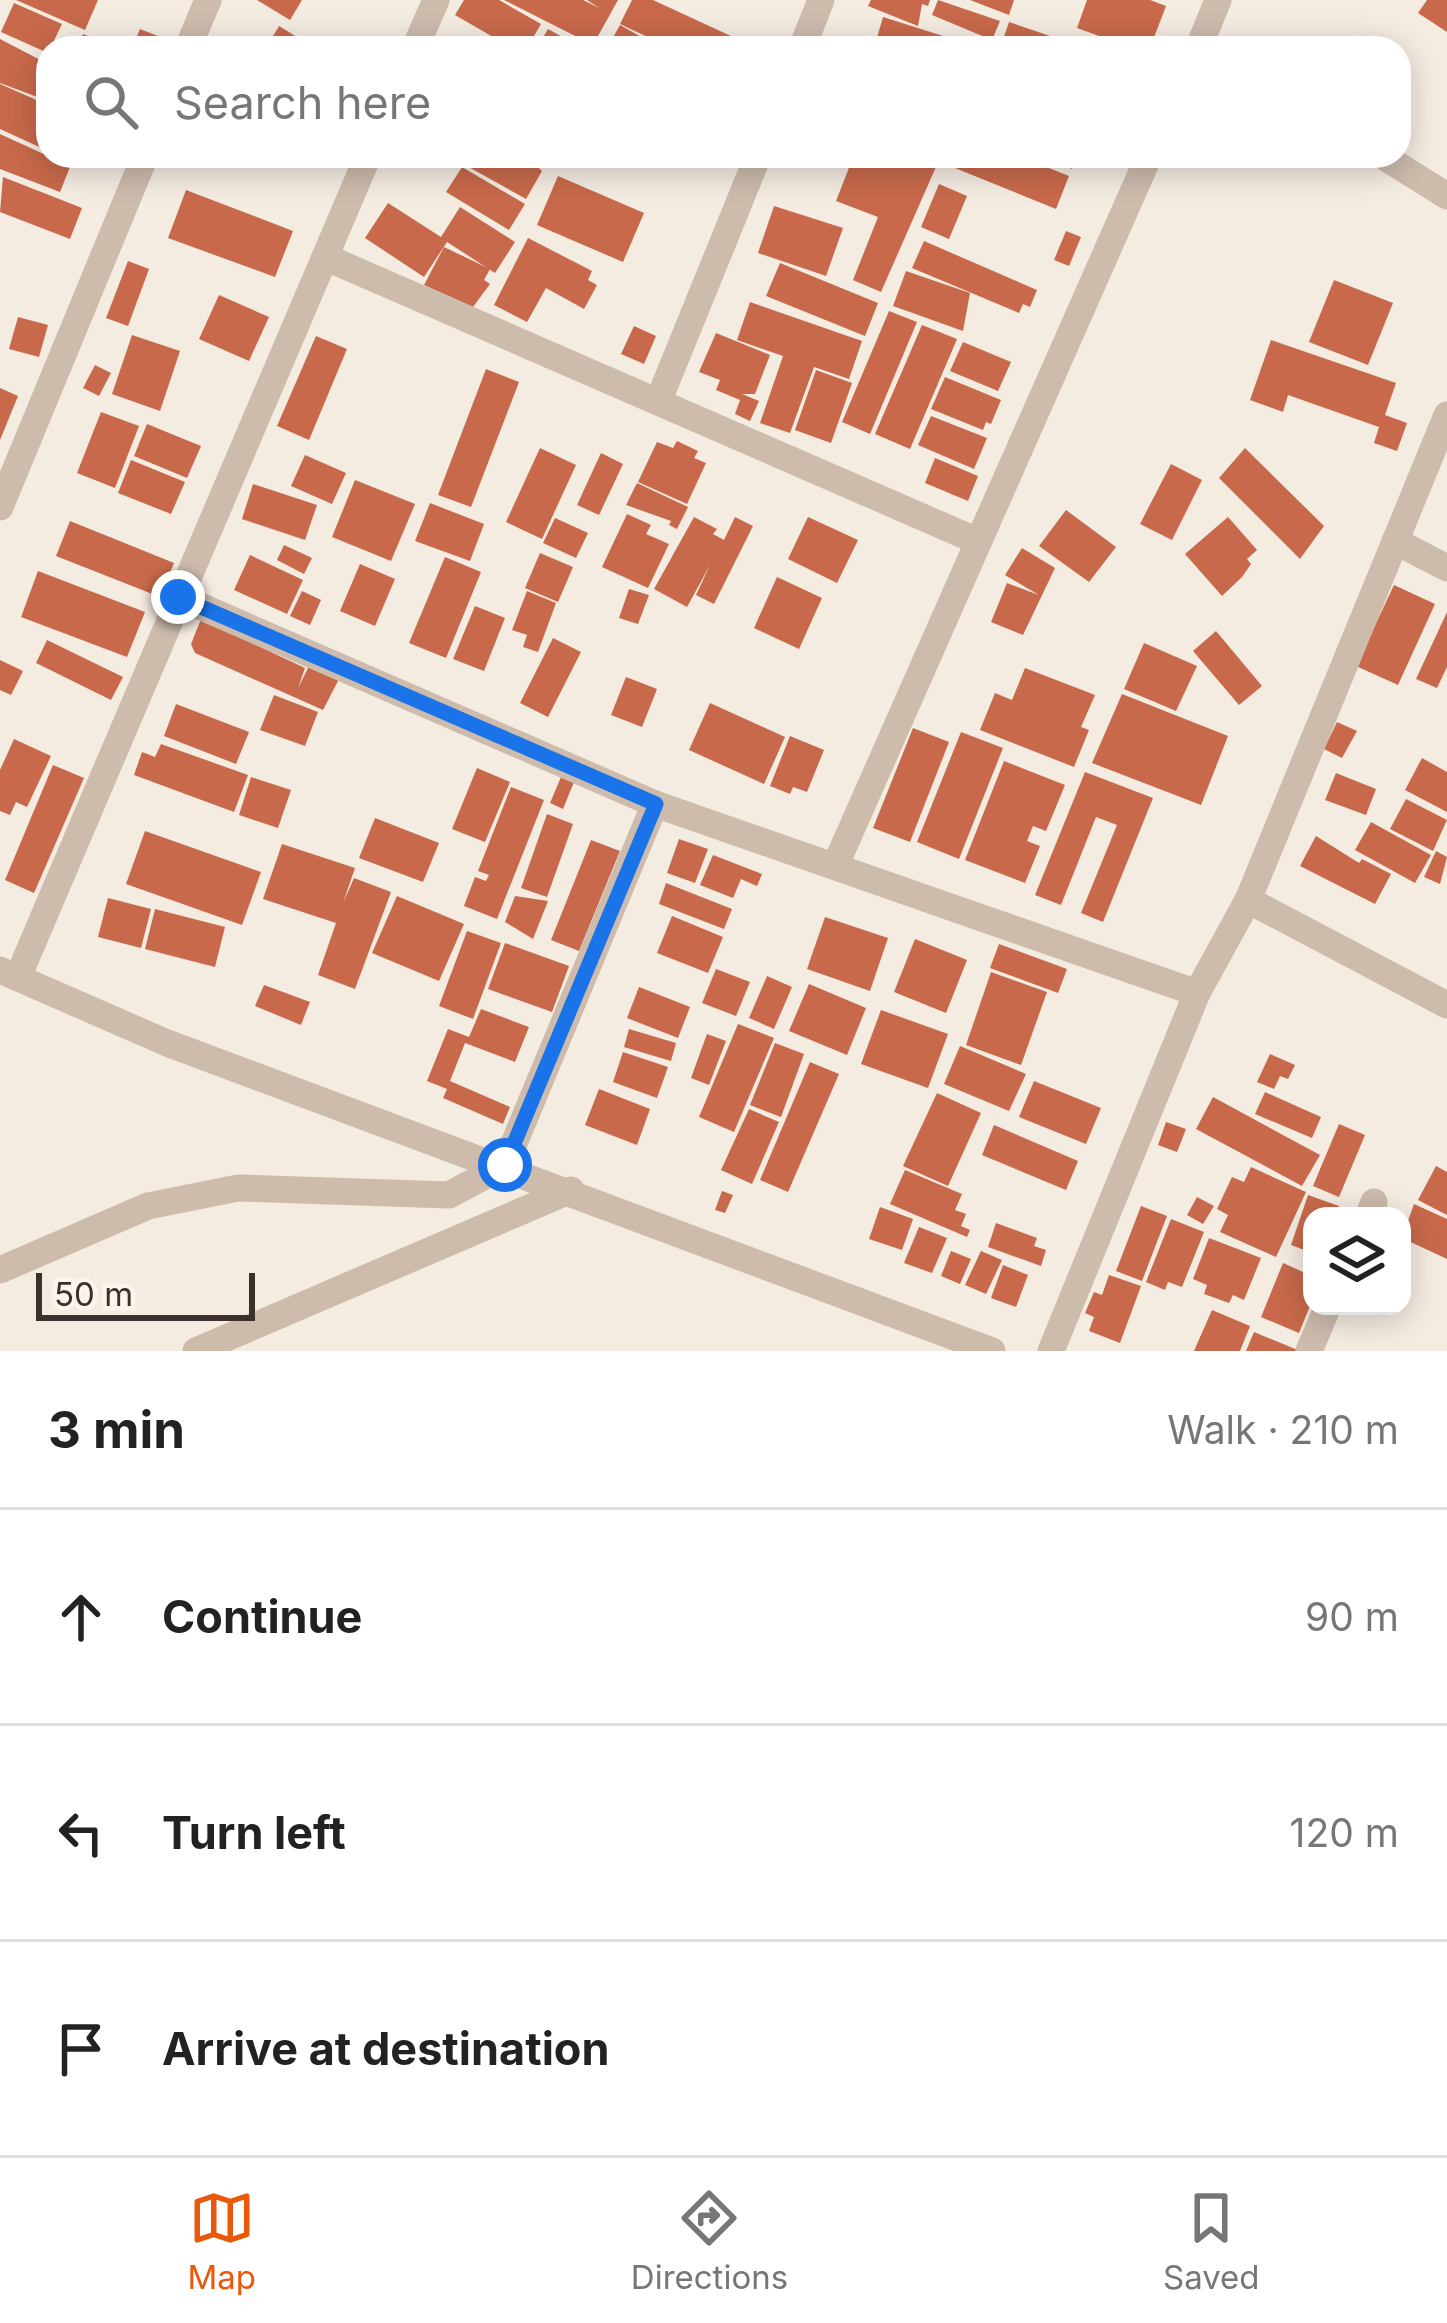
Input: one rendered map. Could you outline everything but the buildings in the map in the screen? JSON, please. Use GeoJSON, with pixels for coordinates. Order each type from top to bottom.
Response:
{"type":"FeatureCollection","features":[{"type":"Feature","properties":{"kind":"street"},"geometry":{"type":"LineString","coordinates":[[193,36],[208,0]]}},
{"type":"Feature","properties":{"kind":"street"},"geometry":{"type":"LineString","coordinates":[[420,36],[436,0]]}},
{"type":"Feature","properties":{"kind":"street"},"geometry":{"type":"LineString","coordinates":[[807,36],[821,0]]}},
{"type":"Feature","properties":{"kind":"street"},"geometry":{"type":"LineString","coordinates":[[1206,36],[1218,0]]}},
{"type":"Feature","properties":{"kind":"street"},"geometry":{"type":"LineString","coordinates":[[0,507],[140,168]]}},
{"type":"Feature","properties":{"kind":"street"},"geometry":{"type":"LineString","coordinates":[[363,168],[9,974],[167,1043],[505,1165],[992,1351]]}},
{"type":"Feature","properties":{"kind":"street"},"geometry":{"type":"LineString","coordinates":[[658,402],[753,168]]}},
{"type":"Feature","properties":{"kind":"street"},"geometry":{"type":"LineString","coordinates":[[836,863],[975,540],[1144,168]]}},
{"type":"Feature","properties":{"kind":"street"},"geometry":{"type":"LineString","coordinates":[[1402,168],[1447,196]]}},
{"type":"Feature","properties":{"kind":"street"},"geometry":{"type":"LineString","coordinates":[[325,256],[975,540]]}},
{"type":"Feature","properties":{"kind":"street"},"geometry":{"type":"LineString","coordinates":[[1051,1351],[1197,993],[1248,900],[1447,415]]}},
{"type":"Feature","properties":{"kind":"street"},"geometry":{"type":"LineString","coordinates":[[1395,541],[1447,568]]}},
{"type":"Feature","properties":{"kind":"street"},"geometry":{"type":"LineString","coordinates":[[178,597],[656,804],[836,863],[1197,993]]}},
{"type":"Feature","properties":{"kind":"street"},"geometry":{"type":"LineString","coordinates":[[0,1270],[171,1202],[238,1188],[449,1195],[505,1165],[656,804]]}},
{"type":"Feature","properties":{"kind":"street"},"geometry":{"type":"LineString","coordinates":[[1248,900],[1447,1005]]}},
{"type":"Feature","properties":{"kind":"street"},"geometry":{"type":"LineString","coordinates":[[196,1351],[571,1190]]}},
{"type":"Feature","properties":{"kind":"street"},"geometry":{"type":"LineString","coordinates":[[1309,1351],[1324,1315]]}},
{"type":"Feature","properties":{"kind":"route"},"geometry":{"type":"LineString","coordinates":[[178,597],[656,804],[505,1165]]}}]}
